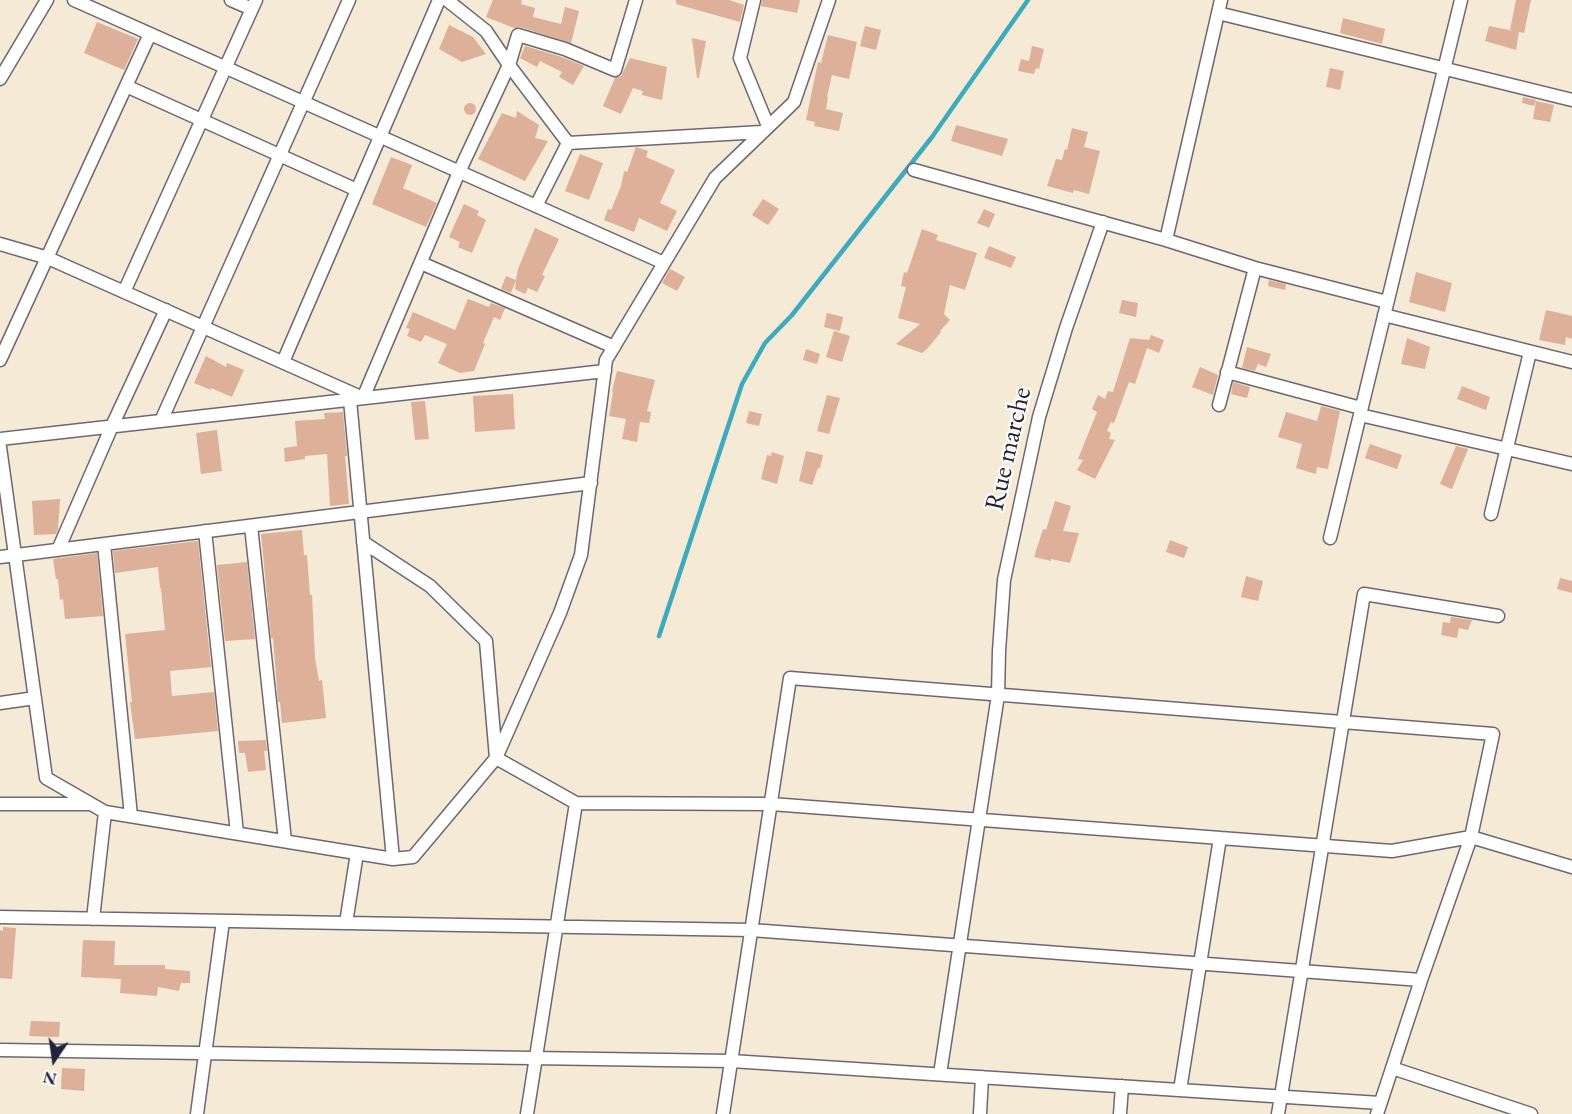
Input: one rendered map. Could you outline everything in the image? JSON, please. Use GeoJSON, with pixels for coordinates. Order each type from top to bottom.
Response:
{"type":"FeatureCollection","features":[{"type":"Feature","properties":{"kind":"street"},"geometry":{"type":"LineString","coordinates":[[0,79],[45,0]]}},
{"type":"Feature","properties":{"kind":"street"},"geometry":{"type":"LineString","coordinates":[[74,0],[664,263]]}},
{"type":"Feature","properties":{"kind":"street"},"geometry":{"type":"LineString","coordinates":[[124,292],[254,5],[231,0]]}},
{"type":"Feature","properties":{"kind":"street"},"geometry":{"type":"LineString","coordinates":[[162,421],[349,0]]}},
{"type":"Feature","properties":{"kind":"street"},"geometry":{"type":"LineString","coordinates":[[283,362],[438,0]]}},
{"type":"Feature","properties":{"kind":"street"},"geometry":{"type":"LineString","coordinates":[[447,0],[486,31],[568,143]]}},
{"type":"Feature","properties":{"kind":"street"},"geometry":{"type":"LineString","coordinates":[[363,398],[459,172],[509,65],[518,35],[565,49],[615,70],[636,0]]}},
{"type":"Feature","properties":{"kind":"street"},"geometry":{"type":"LineString","coordinates":[[754,0],[740,58],[765,129]]}},
{"type":"Feature","properties":{"kind":"street"},"geometry":{"type":"LineString","coordinates":[[0,447],[46,778],[105,812],[393,859],[413,857],[496,758],[560,613],[581,555],[606,360],[715,178],[794,102],[829,0]]}},
{"type":"Feature","properties":{"kind":"street"},"geometry":{"type":"LineString","coordinates":[[1166,240],[1221,0]]}},
{"type":"Feature","properties":{"kind":"street"},"geometry":{"type":"LineString","coordinates":[[1330,538],[1461,0]]}},
{"type":"Feature","properties":{"kind":"street"},"geometry":{"type":"LineString","coordinates":[[1218,13],[1572,100]]}},
{"type":"Feature","properties":{"kind":"street"},"geometry":{"type":"LineString","coordinates":[[0,360],[150,34]]}},
{"type":"Feature","properties":{"kind":"street"},"geometry":{"type":"LineString","coordinates":[[126,86],[357,190]]}},
{"type":"Feature","properties":{"kind":"street"},"geometry":{"type":"LineString","coordinates":[[568,143],[765,129]]}},
{"type":"Feature","properties":{"kind":"street"},"geometry":{"type":"LineString","coordinates":[[536,206],[568,143]]}},
{"type":"Feature","properties":{"kind":"street"},"geometry":{"type":"LineString","coordinates":[[914,170],[1255,267],[1388,302]]}},
{"type":"Feature","properties":{"kind":"street","name":"Rue marche"},"geometry":{"type":"LineString","coordinates":[[940,1074],[998,695],[1004,580],[1037,426],[1057,357],[1102,222]]}},
{"type":"Feature","properties":{"kind":"street"},"geometry":{"type":"LineString","coordinates":[[0,244],[48,258],[363,398]]}},
{"type":"Feature","properties":{"kind":"street"},"geometry":{"type":"LineString","coordinates":[[421,263],[614,347]]}},
{"type":"Feature","properties":{"kind":"street"},"geometry":{"type":"LineString","coordinates":[[1219,405],[1255,267]]}},
{"type":"Feature","properties":{"kind":"street"},"geometry":{"type":"LineString","coordinates":[[58,550],[166,310]]}},
{"type":"Feature","properties":{"kind":"street"},"geometry":{"type":"LineString","coordinates":[[1384,315],[1572,362]]}},
{"type":"Feature","properties":{"kind":"street"},"geometry":{"type":"LineString","coordinates":[[1491,514],[1530,352]]}},
{"type":"Feature","properties":{"kind":"street"},"geometry":{"type":"LineString","coordinates":[[0,439],[605,371]]}},
{"type":"Feature","properties":{"kind":"street"},"geometry":{"type":"LineString","coordinates":[[1227,372],[1361,411],[1572,464]]}},
{"type":"Feature","properties":{"kind":"street"},"geometry":{"type":"LineString","coordinates":[[350,400],[393,859]]}},
{"type":"Feature","properties":{"kind":"street"},"geometry":{"type":"LineString","coordinates":[[0,557],[591,483]]}},
{"type":"Feature","properties":{"kind":"street"},"geometry":{"type":"LineString","coordinates":[[251,526],[285,841]]}},
{"type":"Feature","properties":{"kind":"street"},"geometry":{"type":"LineString","coordinates":[[205,531],[237,833]]}},
{"type":"Feature","properties":{"kind":"street"},"geometry":{"type":"LineString","coordinates":[[363,542],[430,586],[486,641],[496,758]]}},
{"type":"Feature","properties":{"kind":"street"},"geometry":{"type":"LineString","coordinates":[[104,544],[131,816]]}},
{"type":"Feature","properties":{"kind":"street"},"geometry":{"type":"LineString","coordinates":[[1278,1114],[1364,594],[1498,616]]}},
{"type":"Feature","properties":{"kind":"street"},"geometry":{"type":"LineString","coordinates":[[0,1050],[731,1061],[1282,1097],[1379,1109],[1471,837],[1493,734],[790,678],[771,804],[751,930],[731,1061],[723,1114]]}},
{"type":"Feature","properties":{"kind":"street"},"geometry":{"type":"LineString","coordinates":[[0,702],[35,698]]}},
{"type":"Feature","properties":{"kind":"street"},"geometry":{"type":"LineString","coordinates":[[496,758],[576,803],[771,804],[1392,851],[1471,837],[1572,867]]}},
{"type":"Feature","properties":{"kind":"street"},"geometry":{"type":"LineString","coordinates":[[527,1114],[576,803]]}},
{"type":"Feature","properties":{"kind":"street"},"geometry":{"type":"LineString","coordinates":[[0,804],[91,804]]}},
{"type":"Feature","properties":{"kind":"street"},"geometry":{"type":"LineString","coordinates":[[93,919],[105,812]]}},
{"type":"Feature","properties":{"kind":"street"},"geometry":{"type":"LineString","coordinates":[[1180,1090],[1220,838]]}},
{"type":"Feature","properties":{"kind":"street"},"geometry":{"type":"LineString","coordinates":[[346,923],[357,853]]}},
{"type":"Feature","properties":{"kind":"street"},"geometry":{"type":"LineString","coordinates":[[0,917],[751,930],[1421,980]]}},
{"type":"Feature","properties":{"kind":"street"},"geometry":{"type":"LineString","coordinates":[[197,1114],[223,921]]}},
{"type":"Feature","properties":{"kind":"street"},"geometry":{"type":"LineString","coordinates":[[1392,1068],[1507,1110],[1531,1114]]}},
{"type":"Feature","properties":{"kind":"street"},"geometry":{"type":"LineString","coordinates":[[980,1114],[982,1077]]}},
{"type":"Feature","properties":{"kind":"street"},"geometry":{"type":"LineString","coordinates":[[1120,1114],[1122,1086]]}},
{"type":"Feature","properties":{"kind":"building"},"geometry":{"type":"Polygon","coordinates":[[[493,0],[522,0],[521,4],[535,8],[533,17],[561,24],[565,7],[579,11],[571,43],[520,27],[514,28],[486,17],[493,0]]]}},
{"type":"Feature","properties":{"kind":"building"},"geometry":{"type":"Polygon","coordinates":[[[676,0],[729,0],[744,5],[740,22],[676,4],[676,0]]]}},
{"type":"Feature","properties":{"kind":"building"},"geometry":{"type":"Polygon","coordinates":[[[762,0],[800,0],[797,13],[761,6],[762,0]]]}},
{"type":"Feature","properties":{"kind":"building"},"geometry":{"type":"Polygon","coordinates":[[[1516,0],[1531,0],[1524,33],[1510,30],[1516,0]]]}},
{"type":"Feature","properties":{"kind":"building"},"geometry":{"type":"Polygon","coordinates":[[[1343,18],[1385,29],[1382,44],[1340,33],[1343,18]]]}},
{"type":"Feature","properties":{"kind":"building"},"geometry":{"type":"Polygon","coordinates":[[[97,22],[138,39],[124,70],[84,53],[97,22]]]}},
{"type":"Feature","properties":{"kind":"building"},"geometry":{"type":"Polygon","coordinates":[[[449,25],[473,37],[486,54],[462,62],[439,49],[449,25]]]}},
{"type":"Feature","properties":{"kind":"building"},"geometry":{"type":"Polygon","coordinates":[[[865,26],[881,30],[876,50],[860,46],[865,26]]]}},
{"type":"Feature","properties":{"kind":"building"},"geometry":{"type":"Polygon","coordinates":[[[1489,26],[1519,32],[1516,50],[1485,41],[1489,26]]]}},
{"type":"Feature","properties":{"kind":"building"},"geometry":{"type":"Polygon","coordinates":[[[828,35],[857,42],[849,79],[832,75],[827,97],[826,109],[843,113],[839,131],[814,126],[815,122],[806,120],[818,62],[821,63],[828,35]]]}},
{"type":"Feature","properties":{"kind":"building"},"geometry":{"type":"Polygon","coordinates":[[[692,38],[706,41],[699,78],[697,78],[692,38]]]}},
{"type":"Feature","properties":{"kind":"building"},"geometry":{"type":"Polygon","coordinates":[[[525,46],[584,66],[573,85],[559,77],[562,72],[540,61],[537,67],[520,58],[525,46]]]}},
{"type":"Feature","properties":{"kind":"building"},"geometry":{"type":"Polygon","coordinates":[[[1032,46],[1044,49],[1039,69],[1036,68],[1034,74],[1018,71],[1021,59],[1029,61],[1032,46]]]}},
{"type":"Feature","properties":{"kind":"building"},"geometry":{"type":"Polygon","coordinates":[[[630,58],[667,67],[662,100],[642,95],[643,91],[633,88],[621,114],[603,106],[615,78],[621,76],[630,58]]]}},
{"type":"Feature","properties":{"kind":"building"},"geometry":{"type":"Polygon","coordinates":[[[1330,68],[1344,71],[1340,90],[1326,87],[1330,68]]]}},
{"type":"Feature","properties":{"kind":"building"},"geometry":{"type":"Polygon","coordinates":[[[1523,97],[1536,100],[1534,106],[1522,103],[1523,97]]]}},
{"type":"Feature","properties":{"kind":"building"},"geometry":{"type":"Polygon","coordinates":[[[1536,101],[1554,105],[1550,122],[1533,119],[1536,101]]]}},
{"type":"Feature","properties":{"kind":"building"},"geometry":{"type":"Polygon","coordinates":[[[470,103],[476,109],[470,115],[464,109],[470,103]]]}},
{"type":"Feature","properties":{"kind":"building"},"geometry":{"type":"Polygon","coordinates":[[[517,111],[539,125],[535,138],[548,141],[525,181],[478,159],[502,113],[516,118],[517,111]]]}},
{"type":"Feature","properties":{"kind":"building"},"geometry":{"type":"Polygon","coordinates":[[[956,125],[1008,139],[1002,156],[951,141],[956,125]]]}},
{"type":"Feature","properties":{"kind":"building"},"geometry":{"type":"Polygon","coordinates":[[[1072,128],[1088,132],[1084,147],[1100,151],[1089,194],[1074,190],[1073,193],[1047,186],[1056,159],[1062,160],[1065,149],[1067,150],[1072,128]]]}},
{"type":"Feature","properties":{"kind":"building"},"geometry":{"type":"Polygon","coordinates":[[[636,147],[648,151],[646,157],[675,170],[660,203],[677,211],[667,231],[639,218],[634,232],[604,220],[608,209],[611,210],[621,186],[624,171],[627,172],[636,147]]]}},
{"type":"Feature","properties":{"kind":"building"},"geometry":{"type":"Polygon","coordinates":[[[580,154],[603,163],[589,200],[565,191],[580,154]]]}},
{"type":"Feature","properties":{"kind":"building"},"geometry":{"type":"Polygon","coordinates":[[[391,157],[412,165],[403,188],[437,203],[426,227],[372,204],[391,157]]]}},
{"type":"Feature","properties":{"kind":"building"},"geometry":{"type":"Polygon","coordinates":[[[763,199],[779,209],[768,225],[752,215],[763,199]]]}},
{"type":"Feature","properties":{"kind":"building"},"geometry":{"type":"Polygon","coordinates":[[[464,204],[479,211],[477,215],[486,220],[472,253],[458,247],[460,242],[449,237],[464,204]]]}},
{"type":"Feature","properties":{"kind":"building"},"geometry":{"type":"Polygon","coordinates":[[[984,209],[995,214],[989,228],[977,223],[984,209]]]}},
{"type":"Feature","properties":{"kind":"building"},"geometry":{"type":"Polygon","coordinates":[[[535,228],[559,239],[542,275],[545,276],[537,292],[528,288],[525,294],[515,289],[518,269],[535,228]]]}},
{"type":"Feature","properties":{"kind":"building"},"geometry":{"type":"Polygon","coordinates":[[[922,229],[938,235],[936,240],[977,253],[965,290],[950,285],[944,314],[950,320],[922,353],[896,344],[920,324],[898,318],[906,287],[901,286],[904,272],[907,273],[922,229]]]}},
{"type":"Feature","properties":{"kind":"building"},"geometry":{"type":"Polygon","coordinates":[[[989,246],[1016,257],[1011,268],[984,258],[989,246]]]}},
{"type":"Feature","properties":{"kind":"building"},"geometry":{"type":"Polygon","coordinates":[[[670,269],[685,277],[677,291],[662,283],[670,269]]]}},
{"type":"Feature","properties":{"kind":"building"},"geometry":{"type":"Polygon","coordinates":[[[1416,272],[1452,283],[1445,312],[1409,302],[1416,272]]]}},
{"type":"Feature","properties":{"kind":"building"},"geometry":{"type":"Polygon","coordinates":[[[506,276],[516,280],[511,293],[501,289],[506,276]]]}},
{"type":"Feature","properties":{"kind":"building"},"geometry":{"type":"Polygon","coordinates":[[[1269,280],[1286,284],[1285,290],[1268,286],[1269,280]]]}},
{"type":"Feature","properties":{"kind":"building"},"geometry":{"type":"Polygon","coordinates":[[[468,299],[489,307],[491,303],[505,308],[500,320],[494,317],[474,371],[460,373],[438,363],[447,344],[425,335],[421,342],[407,336],[410,329],[406,328],[413,312],[455,330],[468,299]]]}},
{"type":"Feature","properties":{"kind":"building"},"geometry":{"type":"Polygon","coordinates":[[[1122,300],[1138,303],[1136,317],[1119,313],[1122,300]]]}},
{"type":"Feature","properties":{"kind":"building"},"geometry":{"type":"Polygon","coordinates":[[[1546,310],[1572,316],[1572,339],[1566,337],[1565,345],[1539,340],[1546,310]]]}},
{"type":"Feature","properties":{"kind":"building"},"geometry":{"type":"Polygon","coordinates":[[[827,313],[843,317],[840,331],[824,327],[827,313]]]}},
{"type":"Feature","properties":{"kind":"building"},"geometry":{"type":"Polygon","coordinates":[[[834,331],[850,336],[842,362],[826,357],[834,331]]]}},
{"type":"Feature","properties":{"kind":"building"},"geometry":{"type":"Polygon","coordinates":[[[1151,335],[1164,340],[1159,353],[1147,348],[1135,384],[1129,382],[1114,423],[1111,422],[1107,431],[1111,433],[1109,439],[1115,440],[1095,479],[1077,470],[1083,460],[1078,459],[1097,412],[1092,409],[1098,395],[1105,399],[1108,391],[1113,392],[1130,338],[1149,340],[1151,335]]]}},
{"type":"Feature","properties":{"kind":"building"},"geometry":{"type":"Polygon","coordinates":[[[1407,338],[1430,347],[1425,369],[1401,364],[1407,338]]]}},
{"type":"Feature","properties":{"kind":"building"},"geometry":{"type":"Polygon","coordinates":[[[1247,347],[1271,354],[1266,367],[1258,364],[1255,371],[1242,368],[1247,347]]]}},
{"type":"Feature","properties":{"kind":"building"},"geometry":{"type":"Polygon","coordinates":[[[806,349],[820,354],[817,364],[803,360],[806,349]]]}},
{"type":"Feature","properties":{"kind":"building"},"geometry":{"type":"Polygon","coordinates":[[[206,356],[226,367],[227,363],[244,370],[232,397],[194,383],[206,356]]]}},
{"type":"Feature","properties":{"kind":"building"},"geometry":{"type":"Polygon","coordinates":[[[1200,367],[1218,375],[1213,395],[1192,387],[1200,367]]]}},
{"type":"Feature","properties":{"kind":"building"},"geometry":{"type":"Polygon","coordinates":[[[617,371],[655,380],[647,411],[651,412],[649,423],[640,422],[637,442],[622,439],[626,419],[609,416],[617,371]]]}},
{"type":"Feature","properties":{"kind":"building"},"geometry":{"type":"Polygon","coordinates":[[[1233,382],[1250,387],[1247,398],[1231,394],[1233,382]]]}},
{"type":"Feature","properties":{"kind":"building"},"geometry":{"type":"Polygon","coordinates":[[[1462,386],[1490,397],[1486,410],[1457,399],[1462,386]]]}},
{"type":"Feature","properties":{"kind":"building"},"geometry":{"type":"Polygon","coordinates":[[[513,394],[515,429],[475,432],[473,396],[513,394]]]}},
{"type":"Feature","properties":{"kind":"building"},"geometry":{"type":"Polygon","coordinates":[[[827,395],[840,398],[829,434],[817,431],[827,395]]]}},
{"type":"Feature","properties":{"kind":"building"},"geometry":{"type":"Polygon","coordinates":[[[425,401],[429,439],[415,440],[411,402],[425,401]]]}},
{"type":"Feature","properties":{"kind":"building"},"geometry":{"type":"Polygon","coordinates":[[[1321,406],[1340,411],[1328,469],[1317,467],[1316,474],[1296,468],[1302,444],[1278,437],[1286,412],[1317,421],[1321,406]]]}},
{"type":"Feature","properties":{"kind":"building"},"geometry":{"type":"Polygon","coordinates":[[[749,411],[762,414],[759,426],[746,423],[749,411]]]}},
{"type":"Feature","properties":{"kind":"building"},"geometry":{"type":"Polygon","coordinates":[[[343,412],[349,504],[330,506],[327,454],[305,456],[305,459],[285,462],[284,448],[297,446],[295,421],[325,419],[324,413],[343,412]]]}},
{"type":"Feature","properties":{"kind":"building"},"geometry":{"type":"Polygon","coordinates":[[[217,430],[222,471],[201,474],[196,433],[217,430]]]}},
{"type":"Feature","properties":{"kind":"building"},"geometry":{"type":"Polygon","coordinates":[[[1370,444],[1402,455],[1397,469],[1365,458],[1370,444]]]}},
{"type":"Feature","properties":{"kind":"building"},"geometry":{"type":"Polygon","coordinates":[[[1456,446],[1468,449],[1452,489],[1440,484],[1456,446]]]}},
{"type":"Feature","properties":{"kind":"building"},"geometry":{"type":"Polygon","coordinates":[[[806,451],[823,455],[812,485],[799,481],[806,451]]]}},
{"type":"Feature","properties":{"kind":"building"},"geometry":{"type":"Polygon","coordinates":[[[772,452],[784,456],[777,484],[761,479],[767,455],[771,456],[772,452]]]}},
{"type":"Feature","properties":{"kind":"building"},"geometry":{"type":"Polygon","coordinates":[[[60,499],[56,534],[34,535],[32,501],[60,499]]]}},
{"type":"Feature","properties":{"kind":"building"},"geometry":{"type":"Polygon","coordinates":[[[1055,501],[1071,506],[1063,531],[1079,533],[1070,563],[1034,557],[1055,501]]]}},
{"type":"Feature","properties":{"kind":"building"},"geometry":{"type":"Polygon","coordinates":[[[302,530],[304,555],[307,555],[310,595],[312,595],[315,658],[319,681],[322,680],[326,718],[282,723],[261,534],[302,530]]]}},
{"type":"Feature","properties":{"kind":"building"},"geometry":{"type":"Polygon","coordinates":[[[1170,540],[1188,547],[1184,558],[1166,552],[1170,540]]]}},
{"type":"Feature","properties":{"kind":"building"},"geometry":{"type":"Polygon","coordinates":[[[198,541],[211,667],[170,671],[172,696],[214,692],[218,731],[135,739],[125,634],[165,630],[161,588],[158,567],[115,573],[113,551],[198,541]]]}},
{"type":"Feature","properties":{"kind":"building"},"geometry":{"type":"Polygon","coordinates":[[[97,553],[103,616],[65,619],[63,599],[60,600],[53,559],[97,553]]]}},
{"type":"Feature","properties":{"kind":"building"},"geometry":{"type":"Polygon","coordinates":[[[247,562],[255,639],[225,641],[217,565],[247,562]]]}},
{"type":"Feature","properties":{"kind":"building"},"geometry":{"type":"Polygon","coordinates":[[[1246,576],[1263,581],[1258,601],[1241,597],[1246,576]]]}},
{"type":"Feature","properties":{"kind":"building"},"geometry":{"type":"Polygon","coordinates":[[[1560,578],[1572,581],[1572,593],[1557,589],[1560,578]]]}},
{"type":"Feature","properties":{"kind":"building"},"geometry":{"type":"Polygon","coordinates":[[[1451,617],[1472,620],[1468,630],[1459,628],[1457,638],[1441,635],[1443,622],[1450,623],[1451,617]]]}},
{"type":"Feature","properties":{"kind":"building"},"geometry":{"type":"Polygon","coordinates":[[[266,740],[267,751],[264,751],[266,770],[248,772],[245,753],[239,753],[238,741],[266,740]]]}},
{"type":"Feature","properties":{"kind":"building"},"geometry":{"type":"Polygon","coordinates":[[[3,927],[16,928],[12,979],[0,978],[0,930],[3,931],[3,927]]]}},
{"type":"Feature","properties":{"kind":"building"},"geometry":{"type":"Polygon","coordinates":[[[83,940],[115,941],[114,965],[165,965],[165,969],[190,971],[190,983],[181,983],[179,991],[158,987],[157,996],[120,993],[121,979],[81,977],[83,940]]]}},
{"type":"Feature","properties":{"kind":"building"},"geometry":{"type":"Polygon","coordinates":[[[31,1021],[60,1022],[59,1037],[29,1036],[31,1021]]]}},
{"type":"Feature","properties":{"kind":"building"},"geometry":{"type":"Polygon","coordinates":[[[62,1068],[85,1069],[84,1091],[61,1089],[62,1068]]]}},
{"type":"Feature","properties":{"kind":"waterway"},"geometry":{"type":"LineString","coordinates":[[659,636],[742,384],[765,343],[792,315],[932,137],[1028,0]]}}]}
